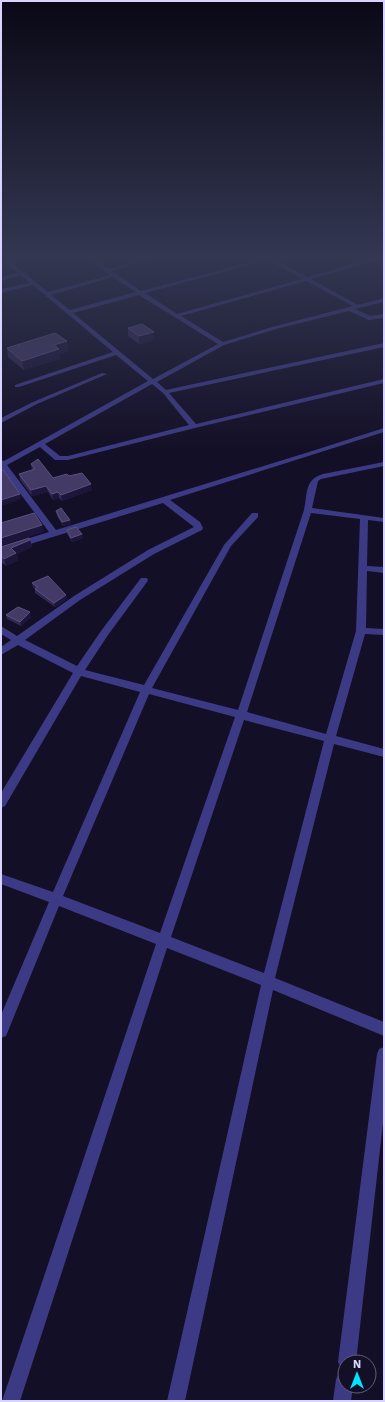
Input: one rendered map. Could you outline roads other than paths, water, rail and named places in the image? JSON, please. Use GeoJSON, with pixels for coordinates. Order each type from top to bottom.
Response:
{"type":"FeatureCollection","features":[{"type":"Feature","properties":{"kind":"street"},"geometry":{"type":"LineString","coordinates":[[80,320],[165,392],[194,426]]}},
{"type":"Feature","properties":{"kind":"street"},"geometry":{"type":"LineString","coordinates":[[183,320],[222,344]]}},
{"type":"Feature","properties":{"kind":"street"},"geometry":{"type":"LineString","coordinates":[[54,533],[2,464],[222,344],[304,320]]}},
{"type":"Feature","properties":{"kind":"street"},"geometry":{"type":"LineString","coordinates":[[165,392],[384,345]]}},
{"type":"Feature","properties":{"kind":"street"},"geometry":{"type":"LineString","coordinates":[[17,386],[118,352]]}},
{"type":"Feature","properties":{"kind":"street"},"geometry":{"type":"LineString","coordinates":[[1,421],[35,403],[104,374]]}},
{"type":"Feature","properties":{"kind":"street"},"geometry":{"type":"LineString","coordinates":[[40,444],[58,458],[63,459],[194,426],[384,382]]}},
{"type":"Feature","properties":{"kind":"street"},"geometry":{"type":"LineString","coordinates":[[1,550],[312,454],[384,430]]}},
{"type":"Feature","properties":{"kind":"street"},"geometry":{"type":"LineString","coordinates":[[11,1401],[163,941],[308,510],[314,481],[318,477],[384,464]]}},
{"type":"Feature","properties":{"kind":"street"},"geometry":{"type":"LineString","coordinates":[[1,652],[84,593],[151,552],[199,528],[197,524],[164,500]]}},
{"type":"Feature","properties":{"kind":"street"},"geometry":{"type":"LineString","coordinates":[[308,510],[384,520]]}},
{"type":"Feature","properties":{"kind":"street"},"geometry":{"type":"LineString","coordinates":[[1,1031],[146,690],[228,546],[255,515]]}},
{"type":"Feature","properties":{"kind":"street"},"geometry":{"type":"LineString","coordinates":[[176,1401],[268,980],[330,739],[361,631],[364,517]]}},
{"type":"Feature","properties":{"kind":"street"},"geometry":{"type":"LineString","coordinates":[[362,568],[384,570]]}},
{"type":"Feature","properties":{"kind":"street"},"geometry":{"type":"LineString","coordinates":[[1,803],[80,672],[122,608],[144,580]]}},
{"type":"Feature","properties":{"kind":"street"},"geometry":{"type":"LineString","coordinates":[[1,629],[17,640],[80,672],[384,753]]}},
{"type":"Feature","properties":{"kind":"street"},"geometry":{"type":"LineString","coordinates":[[361,631],[384,632]]}},
{"type":"Feature","properties":{"kind":"street"},"geometry":{"type":"LineString","coordinates":[[1,879],[268,980],[384,1030]]}},
{"type":"Feature","properties":{"kind":"street"},"geometry":{"type":"LineString","coordinates":[[348,1354],[384,1054]]}}]}
